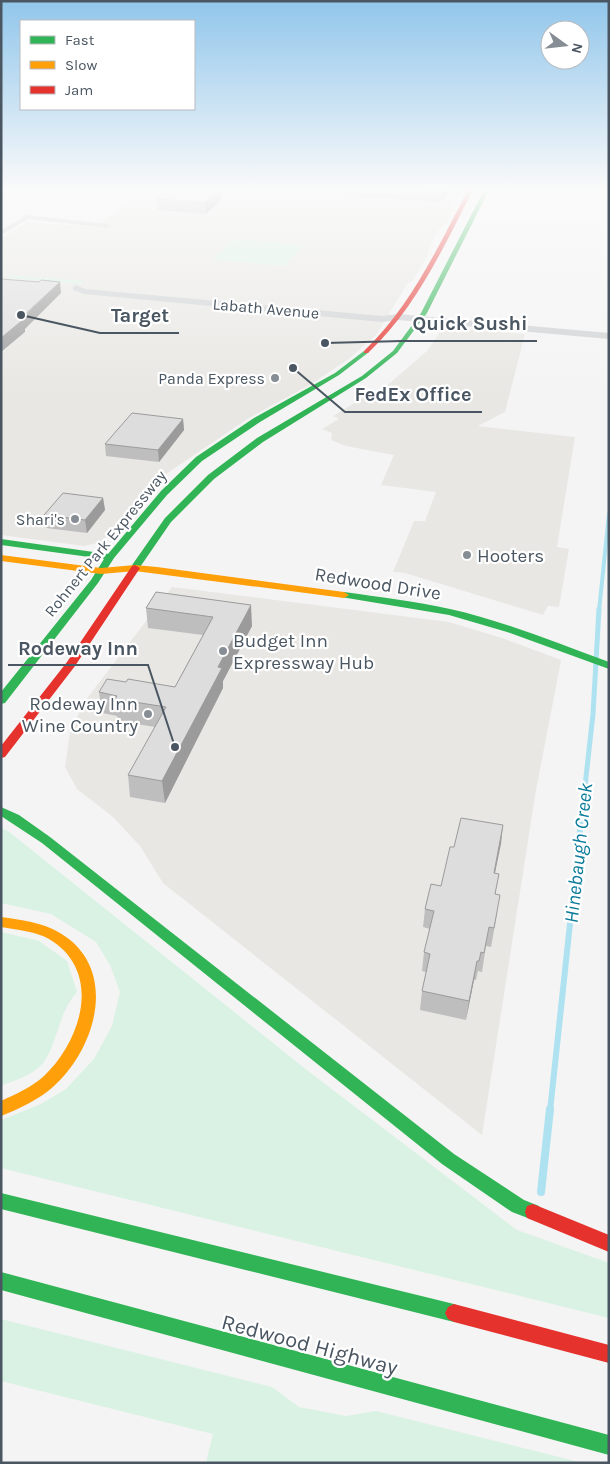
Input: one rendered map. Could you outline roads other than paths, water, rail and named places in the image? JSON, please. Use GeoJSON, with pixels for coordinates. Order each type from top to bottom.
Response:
{"type":"FeatureCollection","features":[{"type":"Feature","properties":{"kind":"main road","name":"Rohnert Park Expressway"},"geometry":{"type":"LineString","coordinates":[[1,700],[110,557],[157,499],[183,472],[215,447],[356,360],[381,337],[398,317],[432,258]]}},
{"type":"Feature","properties":{"kind":"main road","name":"Rohnert Park Expressway"},"geometry":{"type":"LineString","coordinates":[[1,754],[71,664],[168,520],[206,482],[260,440],[364,376],[394,352],[420,319],[452,258]]}},
{"type":"Feature","properties":{"kind":"main road"},"geometry":{"type":"LineString","coordinates":[[273,412],[295,418]]}},
{"type":"Feature","properties":{"kind":"main road","name":"Redwood Drive"},"geometry":{"type":"LineString","coordinates":[[1,542],[110,557],[135,568]]}},
{"type":"Feature","properties":{"kind":"main road","name":"Redwood Drive"},"geometry":{"type":"LineString","coordinates":[[1,558],[101,571],[135,568],[295,588],[449,612],[520,632],[609,666]]}},
{"type":"Feature","properties":{"kind":"main road"},"geometry":{"type":"LineString","coordinates":[[1,812],[15,818],[46,840],[448,1159],[518,1206],[609,1244]]}},
{"type":"Feature","properties":{"kind":"main road"},"geometry":{"type":"LineString","coordinates":[[1,922],[34,928],[59,939],[78,956],[89,978],[92,1007],[83,1034],[68,1060],[50,1080],[1,1109]]}},
{"type":"Feature","properties":{"kind":"main road"},"geometry":{"type":"LineString","coordinates":[[1,1201],[609,1354]]}},
{"type":"Feature","properties":{"kind":"main road","name":"Redwood Highway"},"geometry":{"type":"LineString","coordinates":[[1,1282],[609,1446]]}},
{"type":"Feature","properties":{"kind":"main road"},"geometry":{"type":"LineString","coordinates":[[1,1287],[51,1295]]}},
{"type":"Feature","properties":{"kind":"street","name":"Labath Avenue"},"geometry":{"type":"LineString","coordinates":[[71,287],[84,291],[169,300],[380,318],[398,317],[609,336]]}},
{"type":"Feature","properties":{"kind":"waterway","name":"Hinebaugh Creek"},"geometry":{"type":"LineString","coordinates":[[599,611],[609,514]]}},
{"type":"Feature","properties":{"kind":"waterway","name":"Hinebaugh Creek"},"geometry":{"type":"LineString","coordinates":[[580,831],[593,714],[599,609]]}},
{"type":"Feature","properties":{"kind":"waterway","name":"Hinebaugh Creek"},"geometry":{"type":"LineString","coordinates":[[550,1111],[580,830]]}},
{"type":"Feature","properties":{"kind":"waterway","name":"Hinebaugh Creek"},"geometry":{"type":"LineString","coordinates":[[541,1192],[550,1109]]}},
{"type":"Feature","properties":{"kind":"place","name":"Target"},"geometry":{"type":"Point","coordinates":[21,315]}},
{"type":"Feature","properties":{"kind":"place","name":"Quick Sushi"},"geometry":{"type":"Point","coordinates":[325,343]}},
{"type":"Feature","properties":{"kind":"place","name":"FedEx Office"},"geometry":{"type":"Point","coordinates":[293,368]}},
{"type":"Feature","properties":{"kind":"place","name":"Panda Express"},"geometry":{"type":"Point","coordinates":[275,378]}},
{"type":"Feature","properties":{"kind":"place","name":"Shari's"},"geometry":{"type":"Point","coordinates":[75,519]}},
{"type":"Feature","properties":{"kind":"place","name":"Hooters"},"geometry":{"type":"Point","coordinates":[467,555]}},
{"type":"Feature","properties":{"kind":"place","name":"Budget Inn Expressway Hub"},"geometry":{"type":"Point","coordinates":[223,651]}},
{"type":"Feature","properties":{"kind":"place","name":"Rodeway Inn Wine Country"},"geometry":{"type":"Point","coordinates":[148,714]}},
{"type":"Feature","properties":{"kind":"place","name":"Rodeway Inn"},"geometry":{"type":"Point","coordinates":[175,747]}}]}
